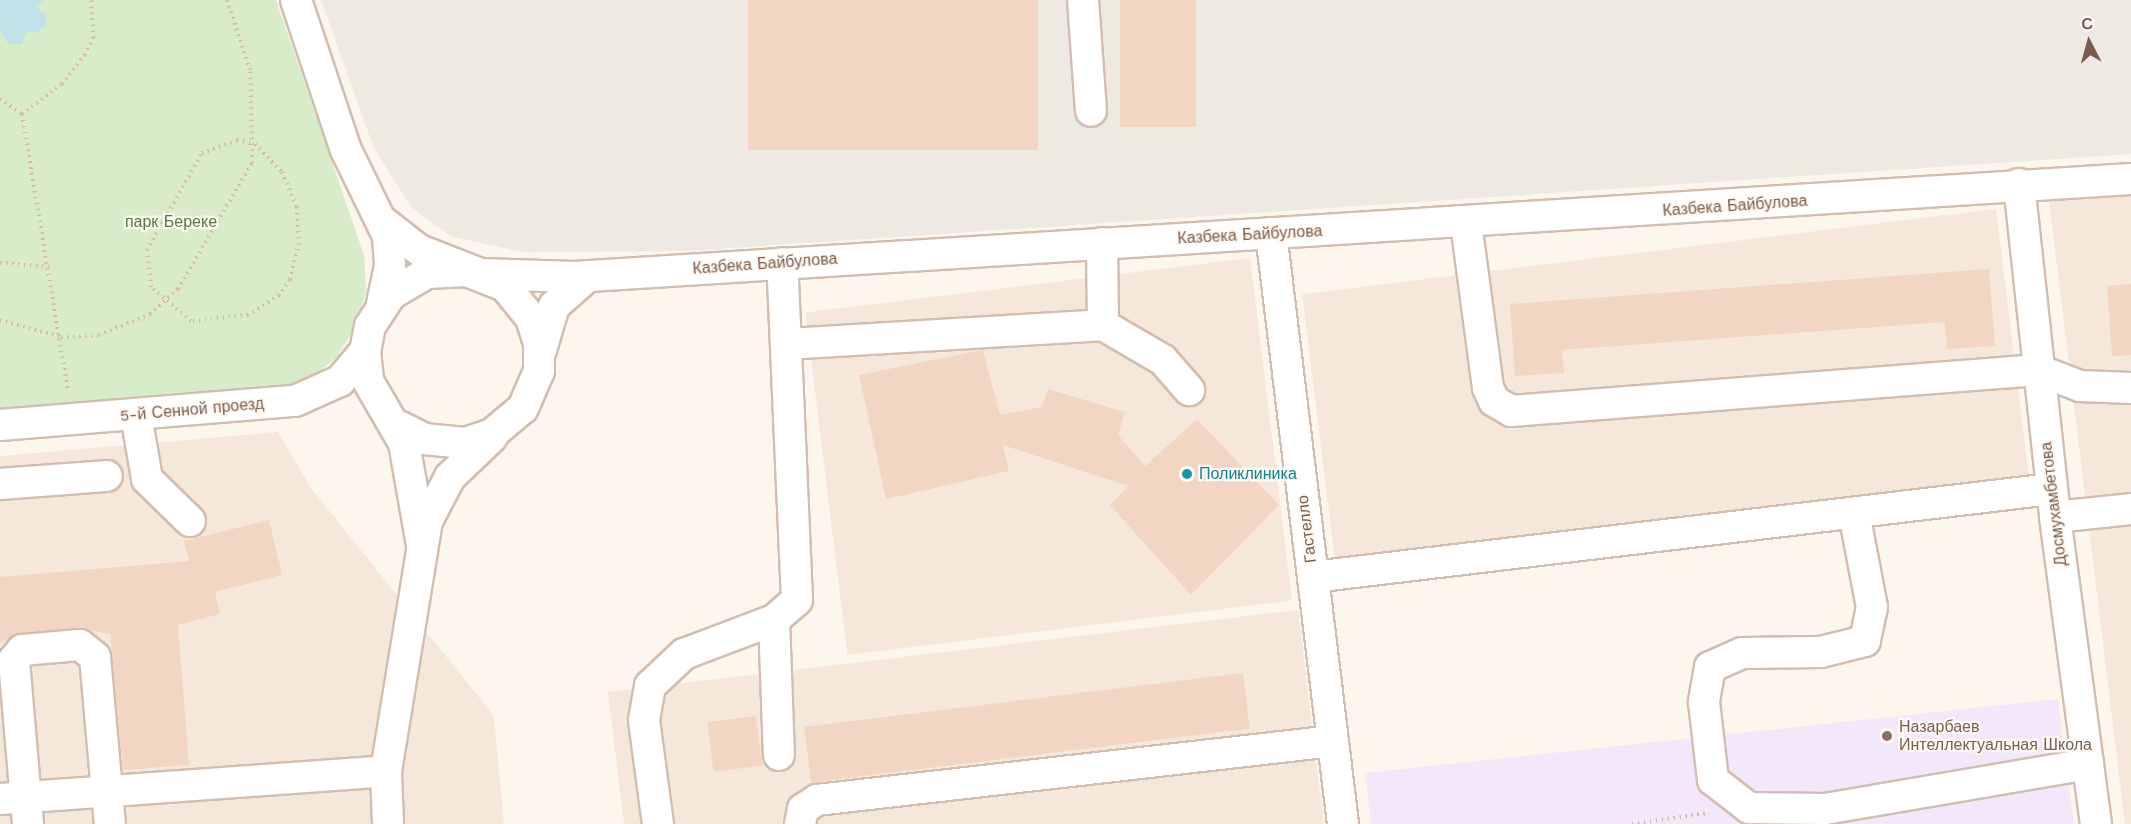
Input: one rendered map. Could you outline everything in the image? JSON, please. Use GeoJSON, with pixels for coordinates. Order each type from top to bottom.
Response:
{"type":"FeatureCollection","features":[{"type":"Feature","properties":{"kind":"street"},"geometry":{"type":"LineString","coordinates":[[296,0],[346,150],[382,221],[390,256],[382,304],[364,351],[368,381],[390,417],[422,545]]}},
{"type":"Feature","properties":{"kind":"street"},"geometry":{"type":"LineString","coordinates":[[1083,0],[1091,111]]}},
{"type":"Feature","properties":{"kind":"street","name":"Казбека Байбулова"},"geometry":{"type":"LineString","coordinates":[[382,221],[419,250],[481,274],[588,276],[1102,243],[1466,223],[2019,184],[2131,179]]}},
{"type":"Feature","properties":{"kind":"street","name":"Досмухамбетова"},"geometry":{"type":"LineString","coordinates":[[2019,184],[2053,503],[2096,824]]}},
{"type":"Feature","properties":{"kind":"street"},"geometry":{"type":"LineString","coordinates":[[1466,223],[1488,388],[1494,402],[1511,411],[2038,370],[2080,386],[2131,388]]}},
{"type":"Feature","properties":{"kind":"street","name":"Гастелло"},"geometry":{"type":"LineString","coordinates":[[1271,233],[1343,824]]}},
{"type":"Feature","properties":{"kind":"street"},"geometry":{"type":"LineString","coordinates":[[1102,243],[1103,325]]}},
{"type":"Feature","properties":{"kind":"street"},"geometry":{"type":"LineString","coordinates":[[658,824],[644,720],[650,686],[684,654],[774,620],[797,600],[782,263]]}},
{"type":"Feature","properties":{"kind":"street"},"geometry":{"type":"LineString","coordinates":[[382,304],[402,285],[426,273],[453,269],[481,274],[505,286],[524,306],[540,357]]}},
{"type":"Feature","properties":{"kind":"street"},"geometry":{"type":"LineString","coordinates":[[388,824],[386,771],[422,545],[432,509],[450,477],[504,427],[530,397],[554,306],[588,276]]}},
{"type":"Feature","properties":{"kind":"street"},"geometry":{"type":"LineString","coordinates":[[787,344],[1103,325],[1163,360],[1188,390]]}},
{"type":"Feature","properties":{"kind":"street","name":"5-й Сенной проезд"},"geometry":{"type":"LineString","coordinates":[[0,425],[295,401],[340,381],[364,351]]}},
{"type":"Feature","properties":{"kind":"street"},"geometry":{"type":"LineString","coordinates":[[295,401],[346,400],[390,417],[424,440],[451,444],[479,440],[504,427]]}},
{"type":"Feature","properties":{"kind":"street"},"geometry":{"type":"LineString","coordinates":[[136,415],[147,479],[190,521]]}},
{"type":"Feature","properties":{"kind":"street"},"geometry":{"type":"LineString","coordinates":[[0,484],[107,476]]}},
{"type":"Feature","properties":{"kind":"street"},"geometry":{"type":"LineString","coordinates":[[1313,577],[1854,513],[2053,503],[2131,509]]}},
{"type":"Feature","properties":{"kind":"street"},"geometry":{"type":"LineString","coordinates":[[1854,513],[1872,607],[1865,640],[1821,652],[1742,653],[1710,668],[1704,702],[1713,780],[1749,808],[1825,809],[2088,764]]}},
{"type":"Feature","properties":{"kind":"street"},"geometry":{"type":"LineString","coordinates":[[774,620],[779,755]]}},
{"type":"Feature","properties":{"kind":"street"},"geometry":{"type":"LineString","coordinates":[[110,824],[106,790],[94,657],[80,645],[16,654],[18,807],[106,790],[386,771]]}},
{"type":"Feature","properties":{"kind":"street"},"geometry":{"type":"LineString","coordinates":[[800,824],[803,809],[817,800],[1333,741]]}},
{"type":"Feature","properties":{"kind":"path"},"geometry":{"type":"LineString","coordinates":[[22,114],[62,84],[86,56],[93,38],[91,0]]}},
{"type":"Feature","properties":{"kind":"path"},"geometry":{"type":"LineString","coordinates":[[0,320],[61,337],[117,330],[163,302],[184,279],[252,163],[255,144],[250,70],[227,0]]}},
{"type":"Feature","properties":{"kind":"path"},"geometry":{"type":"LineString","coordinates":[[0,99],[22,114],[61,337],[71,419]]}},
{"type":"Feature","properties":{"kind":"path"},"geometry":{"type":"LineString","coordinates":[[219,142],[255,144],[282,172],[297,207],[298,243],[290,280],[265,306],[230,319],[191,321],[163,302],[145,269],[147,250],[191,167],[219,142]]}},
{"type":"Feature","properties":{"kind":"path"},"geometry":{"type":"LineString","coordinates":[[0,263],[49,267]]}},
{"type":"Feature","properties":{"kind":"path"},"geometry":{"type":"LineString","coordinates":[[1632,824],[1749,808]]}},
{"type":"Feature","properties":{"kind":"shaded area"},"geometry":{"type":"Polygon","coordinates":[[[321,0],[2131,0],[2131,154],[688,251],[524,252],[452,237],[411,207],[373,146],[321,0]]]}},
{"type":"Feature","properties":{"kind":"shaded area"},"geometry":{"type":"Polygon","coordinates":[[[2131,196],[2131,824],[2125,824],[2049,200],[2131,196]]]}},
{"type":"Feature","properties":{"kind":"shaded area"},"geometry":{"type":"Polygon","coordinates":[[[1996,209],[2029,478],[1335,563],[1302,294],[1996,209]]]}},
{"type":"Feature","properties":{"kind":"shaded area"},"geometry":{"type":"Polygon","coordinates":[[[1250,258],[1292,600],[847,655],[805,313],[1250,258]]]}},
{"type":"Feature","properties":{"kind":"shaded area"},"geometry":{"type":"Polygon","coordinates":[[[278,432],[311,488],[494,716],[504,824],[0,824],[0,456],[278,432]]]}},
{"type":"Feature","properties":{"kind":"shaded area"},"geometry":{"type":"Polygon","coordinates":[[[1298,610],[1324,824],[624,824],[608,692],[1298,610]]]}},
{"type":"Feature","properties":{"kind":"shaded area","name":"Назарбаев Интеллектуальная Школа"},"geometry":{"type":"Polygon","coordinates":[[[2058,699],[2074,824],[1371,824],[1365,773],[2058,699]]]}},
{"type":"Feature","properties":{"kind":"green space","name":"парк Береке"},"geometry":{"type":"Polygon","coordinates":[[[0,0],[276,0],[364,255],[366,291],[357,324],[336,358],[302,386],[0,408],[0,0]]]}},
{"type":"Feature","properties":{"kind":"water"},"geometry":{"type":"Polygon","coordinates":[[[0,0],[43,0],[37,8],[46,14],[46,26],[35,33],[27,31],[22,44],[8,44],[0,29],[0,0]]]}},
{"type":"Feature","properties":{"kind":"building"},"geometry":{"type":"Polygon","coordinates":[[[748,0],[1038,0],[1038,150],[748,150],[748,0]]]}},
{"type":"Feature","properties":{"kind":"building"},"geometry":{"type":"Polygon","coordinates":[[[1120,0],[1196,0],[1196,127],[1120,127],[1120,0]]]}},
{"type":"Feature","properties":{"kind":"building"},"geometry":{"type":"Polygon","coordinates":[[[1989,269],[1995,346],[1947,349],[1945,322],[1562,350],[1564,373],[1515,376],[1510,304],[1989,269]]]}},
{"type":"Feature","properties":{"kind":"building"},"geometry":{"type":"Polygon","coordinates":[[[2131,284],[2131,355],[2112,356],[2107,286],[2131,284]]]}},
{"type":"Feature","properties":{"kind":"building","name":"Поликлиника"},"geometry":{"type":"Polygon","coordinates":[[[983,350],[1000,415],[1042,407],[1048,389],[1125,412],[1118,435],[1145,466],[1197,419],[1279,505],[1191,595],[1110,505],[1128,486],[1003,445],[1009,471],[886,499],[859,375],[983,350]]]}},
{"type":"Feature","properties":{"kind":"building"},"geometry":{"type":"Polygon","coordinates":[[[269,520],[282,575],[215,592],[220,614],[178,625],[189,765],[123,770],[110,634],[79,628],[20,633],[0,643],[0,577],[189,561],[184,541],[269,520]]]}},
{"type":"Feature","properties":{"kind":"building"},"geometry":{"type":"Polygon","coordinates":[[[1243,673],[1250,729],[811,782],[804,727],[1243,673]]]}},
{"type":"Feature","properties":{"kind":"building"},"geometry":{"type":"Polygon","coordinates":[[[756,716],[762,766],[713,772],[707,722],[756,716]]]}},
{"type":"Feature","properties":{"kind":"place","name":"Поликлиника"},"geometry":{"type":"Point","coordinates":[1187,474]}},
{"type":"Feature","properties":{"kind":"place","name":"Назарбаев Интеллектуальная Школа"},"geometry":{"type":"Point","coordinates":[1887,736]}}]}
